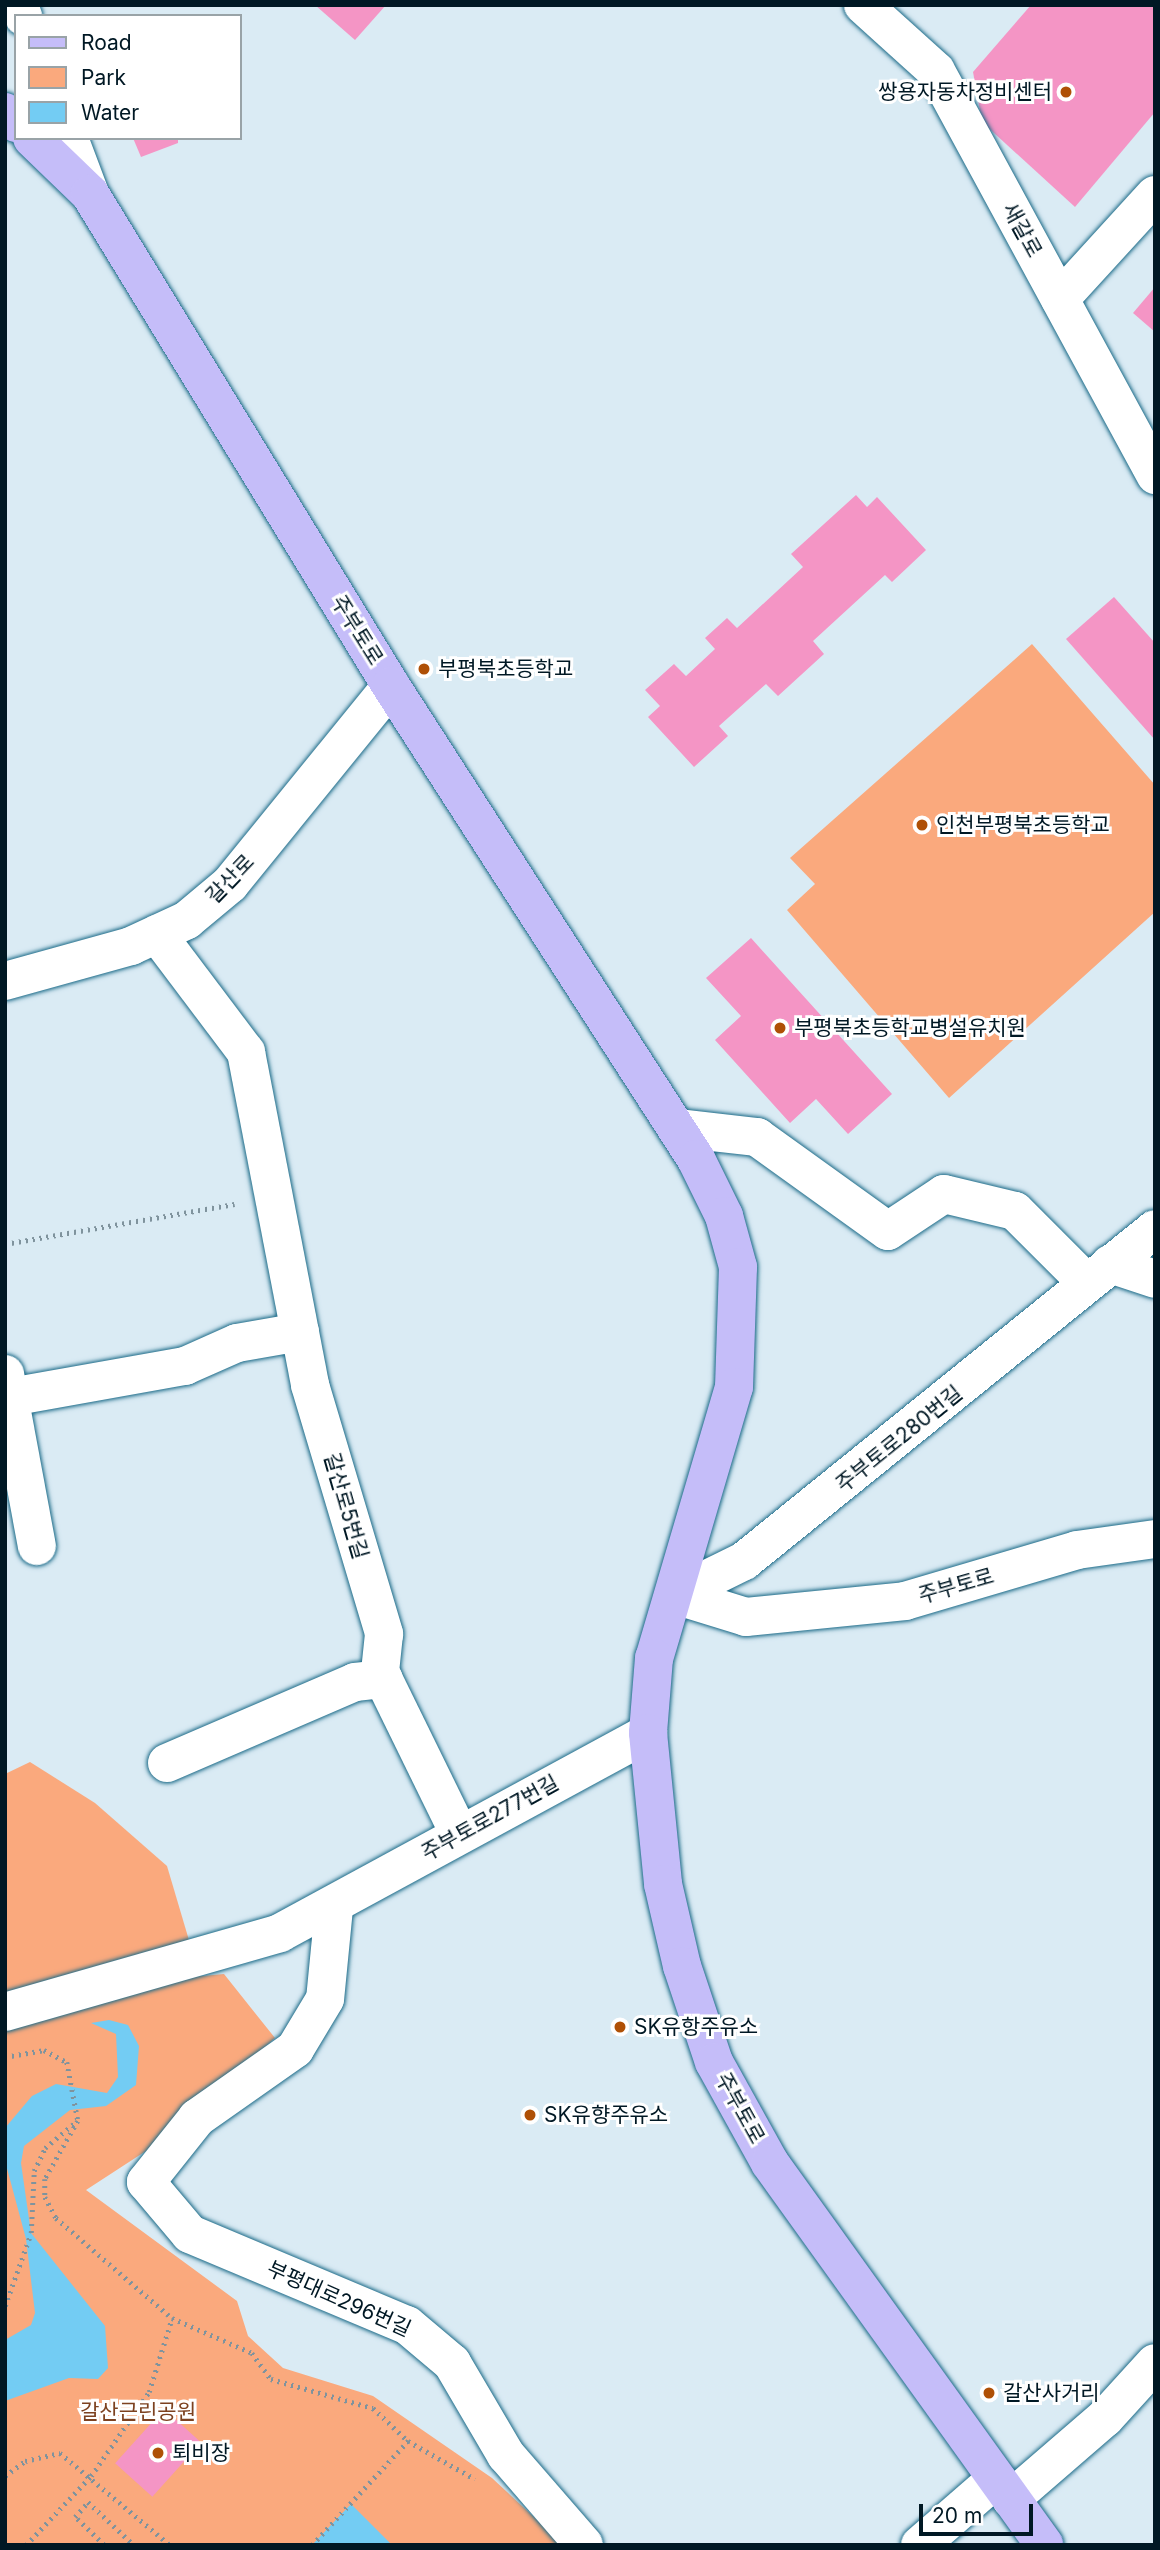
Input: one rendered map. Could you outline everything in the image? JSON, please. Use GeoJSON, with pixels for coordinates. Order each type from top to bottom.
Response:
{"type":"FeatureCollection","features":[{"type":"Feature","properties":{"kind":"main road","name":"주부토로"},"geometry":{"type":"LineString","coordinates":[[34,140],[90,194],[391,686],[677,1128],[724,1216],[738,1267],[741,1319],[717,1461],[654,1658],[648,1733],[663,1884],[714,2062],[770,2163],[1044,2545]]}},
{"type":"Feature","properties":{"kind":"street","name":"새갈로"},"geometry":{"type":"LineString","coordinates":[[863,5],[936,71],[1155,475]]}},
{"type":"Feature","properties":{"kind":"street"},"geometry":{"type":"LineString","coordinates":[[70,140],[90,194]]}},
{"type":"Feature","properties":{"kind":"street"},"geometry":{"type":"LineString","coordinates":[[1060,299],[1155,195]]}},
{"type":"Feature","properties":{"kind":"street","name":"갈산로"},"geometry":{"type":"LineString","coordinates":[[5,981],[157,934],[187,920],[230,884],[391,686]]}},
{"type":"Feature","properties":{"kind":"street","name":"갈산로5번길"},"geometry":{"type":"LineString","coordinates":[[157,934],[246,1052],[300,1332],[384,1634],[384,1679],[459,1833]]}},
{"type":"Feature","properties":{"kind":"street"},"geometry":{"type":"LineString","coordinates":[[677,1128],[757,1137],[888,1231],[944,1194],[1015,1211],[1098,1273],[1155,1279]]}},
{"type":"Feature","properties":{"kind":"street","name":"주부토로280번길"},"geometry":{"type":"LineString","coordinates":[[675,1595],[744,1561],[1155,1229]]}},
{"type":"Feature","properties":{"kind":"street"},"geometry":{"type":"LineString","coordinates":[[37,1546],[6,1390],[185,1366],[237,1343],[300,1332]]}},
{"type":"Feature","properties":{"kind":"street","name":"주부토로"},"geometry":{"type":"LineString","coordinates":[[675,1595],[746,1618],[905,1601],[1077,1550],[1155,1539]]}},
{"type":"Feature","properties":{"kind":"street"},"geometry":{"type":"LineString","coordinates":[[167,1763],[355,1682],[384,1679]]}},
{"type":"Feature","properties":{"kind":"street","name":"주부토로277번길"},"geometry":{"type":"LineString","coordinates":[[5,2012],[224,1952],[334,1908],[459,1833],[648,1733]]}},
{"type":"Feature","properties":{"kind":"street","name":"부평대로296번길"},"geometry":{"type":"LineString","coordinates":[[334,1908],[325,1999],[295,2049],[197,2118],[145,2182],[190,2234],[407,2325],[452,2362],[506,2455],[584,2545]]}},
{"type":"Feature","properties":{"kind":"street"},"geometry":{"type":"LineString","coordinates":[[919,2545],[1105,2418],[1155,2363]]}},
{"type":"Feature","properties":{"kind":"path"},"geometry":{"type":"LineString","coordinates":[[5,1244],[274,1198]]}},
{"type":"Feature","properties":{"kind":"path"},"geometry":{"type":"LineString","coordinates":[[5,2057],[44,2050],[67,2062],[78,2120],[45,2179],[45,2197],[56,2218],[172,2318],[252,2353],[271,2379],[373,2408],[408,2441],[485,2485]]}},
{"type":"Feature","properties":{"kind":"path"},"geometry":{"type":"LineString","coordinates":[[5,2305],[31,2233],[34,2171],[45,2148],[78,2120]]}},
{"type":"Feature","properties":{"kind":"path"},"geometry":{"type":"LineString","coordinates":[[26,2545],[91,2476],[149,2392],[172,2318]]}},
{"type":"Feature","properties":{"kind":"path"},"geometry":{"type":"LineString","coordinates":[[312,2545],[408,2441]]}},
{"type":"Feature","properties":{"kind":"path"},"geometry":{"type":"LineString","coordinates":[[5,2476],[25,2460],[60,2453],[91,2476],[170,2545]]}},
{"type":"Feature","properties":{"kind":"path"},"geometry":{"type":"LineString","coordinates":[[104,2545],[75,2517],[88,2502],[134,2545]]}},
{"type":"Feature","properties":{"kind":"path"},"geometry":{"type":"LineString","coordinates":[[157,2545],[163,2539]]}},
{"type":"Feature","properties":{"kind":"green space"},"geometry":{"type":"Polygon","coordinates":[[[1032,644],[1155,785],[1155,912],[949,1098],[787,910],[815,884],[790,858],[1032,644]]]}},
{"type":"Feature","properties":{"kind":"green space"},"geometry":{"type":"Polygon","coordinates":[[[30,1762],[95,1803],[167,1866],[191,1947],[5,1994],[5,1774],[30,1762]]]}},
{"type":"Feature","properties":{"kind":"green space","name":"갈산근린공원"},"geometry":{"type":"Polygon","coordinates":[[[224,1974],[275,2038],[149,2149],[86,2190],[237,2301],[248,2336],[283,2368],[373,2396],[492,2478],[564,2545],[5,2545],[5,2024],[180,1978],[224,1974]]]}},
{"type":"Feature","properties":{"kind":"water"},"geometry":{"type":"Polygon","coordinates":[[[109,2020],[128,2025],[139,2046],[136,2085],[106,2106],[70,2110],[24,2146],[21,2163],[31,2233],[105,2326],[108,2368],[98,2379],[69,2378],[5,2401],[5,2340],[31,2325],[35,2313],[26,2239],[5,2161],[5,2128],[32,2096],[56,2084],[107,2093],[118,2077],[116,2034],[91,2023],[109,2020]]]}},
{"type":"Feature","properties":{"kind":"water"},"geometry":{"type":"Polygon","coordinates":[[[351,2504],[392,2545],[312,2545],[351,2504]]]}},
{"type":"Feature","properties":{"kind":"building"},"geometry":{"type":"Polygon","coordinates":[[[315,5],[386,5],[355,40],[315,5]]]}},
{"type":"Feature","properties":{"kind":"building","name":"쌍용자동차정비센터"},"geometry":{"type":"Polygon","coordinates":[[[1031,5],[1155,5],[1155,112],[1075,207],[982,122],[973,72],[1031,5]]]}},
{"type":"Feature","properties":{"kind":"building"},"geometry":{"type":"Polygon","coordinates":[[[134,140],[178,140],[178,143],[141,157],[134,140]]]}},
{"type":"Feature","properties":{"kind":"building"},"geometry":{"type":"Polygon","coordinates":[[[1155,287],[1155,332],[1133,313],[1155,287]]]}},
{"type":"Feature","properties":{"kind":"building"},"geometry":{"type":"Polygon","coordinates":[[[856,495],[867,507],[877,497],[926,550],[892,582],[885,575],[813,641],[824,654],[778,696],[766,684],[719,726],[728,736],[694,767],[648,717],[660,706],[645,690],[674,664],[686,676],[715,649],[705,638],[727,618],[737,628],[803,567],[791,554],[856,495]]]}},
{"type":"Feature","properties":{"kind":"building"},"geometry":{"type":"Polygon","coordinates":[[[1114,597],[1155,643],[1155,740],[1066,639],[1114,597]]]}},
{"type":"Feature","properties":{"kind":"building","name":"부평북초등학교병설유치원"},"geometry":{"type":"Polygon","coordinates":[[[751,938],[892,1094],[848,1134],[816,1099],[790,1123],[715,1040],[741,1016],[706,978],[751,938]]]}},
{"type":"Feature","properties":{"kind":"building","name":"퇴비장"},"geometry":{"type":"Polygon","coordinates":[[[164,2409],[201,2442],[152,2497],[115,2463],[164,2409]]]}},
{"type":"Feature","properties":{"kind":"place","name":"쌍용자동차정비센터"},"geometry":{"type":"Point","coordinates":[1066,92]}},
{"type":"Feature","properties":{"kind":"place","name":"부평북초등학교"},"geometry":{"type":"Point","coordinates":[424,669]}},
{"type":"Feature","properties":{"kind":"place","name":"인천부평북초등학교"},"geometry":{"type":"Point","coordinates":[922,825]}},
{"type":"Feature","properties":{"kind":"place","name":"부평북초등학교병설유치원"},"geometry":{"type":"Point","coordinates":[780,1028]}},
{"type":"Feature","properties":{"kind":"place","name":"SK유항주유소"},"geometry":{"type":"Point","coordinates":[620,2027]}},
{"type":"Feature","properties":{"kind":"place","name":"SK유향주유소"},"geometry":{"type":"Point","coordinates":[530,2115]}},
{"type":"Feature","properties":{"kind":"place","name":"갈산사거리"},"geometry":{"type":"Point","coordinates":[989,2393]}},
{"type":"Feature","properties":{"kind":"place","name":"퇴비장"},"geometry":{"type":"Point","coordinates":[158,2453]}}]}
